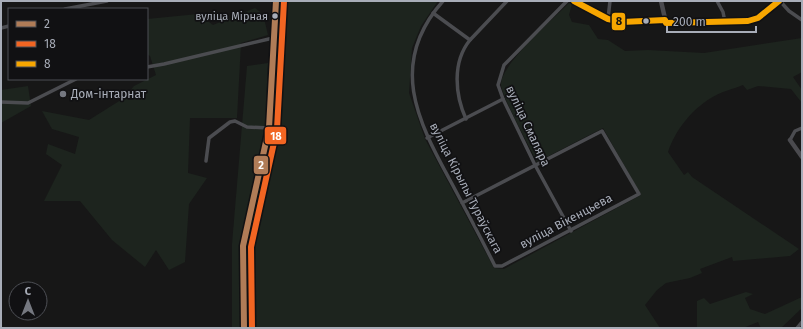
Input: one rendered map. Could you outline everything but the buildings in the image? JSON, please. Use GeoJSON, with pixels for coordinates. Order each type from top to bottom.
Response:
{"type":"FeatureCollection","features":[{"type":"Feature","properties":{"kind":"main road"},"geometry":{"type":"LineString","coordinates":[[244,328],[243,246],[269,128],[276,1]]}},
{"type":"Feature","properties":{"kind":"main road"},"geometry":{"type":"LineString","coordinates":[[661,1],[666,23],[748,21],[758,18],[778,2]]}},
{"type":"Feature","properties":{"kind":"main road"},"geometry":{"type":"LineString","coordinates":[[790,140],[802,157]]}},
{"type":"Feature","properties":{"kind":"street"},"geometry":{"type":"LineString","coordinates":[[70,8],[107,1]]}},
{"type":"Feature","properties":{"kind":"street","name":"вуліца Кірылы Тураўскага"},"geometry":{"type":"LineString","coordinates":[[443,1],[433,13],[421,32],[412,73],[413,94],[427,138],[495,266],[502,266]]}},
{"type":"Feature","properties":{"kind":"street"},"geometry":{"type":"LineString","coordinates":[[466,119],[461,107],[457,90],[457,73],[465,46],[507,1]]}},
{"type":"Feature","properties":{"kind":"street","name":"вуліца Смаляра"},"geometry":{"type":"LineString","coordinates":[[567,1],[504,65],[498,85],[503,99],[535,166],[571,231]]}},
{"type":"Feature","properties":{"kind":"street"},"geometry":{"type":"LineString","coordinates":[[574,1],[608,19],[622,22],[665,20]]}},
{"type":"Feature","properties":{"kind":"street"},"geometry":{"type":"LineString","coordinates":[[608,19],[610,1]]}},
{"type":"Feature","properties":{"kind":"street"},"geometry":{"type":"LineString","coordinates":[[717,1],[723,12],[725,22]]}},
{"type":"Feature","properties":{"kind":"street"},"geometry":{"type":"LineString","coordinates":[[778,2],[802,20]]}},
{"type":"Feature","properties":{"kind":"street"},"geometry":{"type":"LineString","coordinates":[[433,13],[470,40]]}},
{"type":"Feature","properties":{"kind":"street"},"geometry":{"type":"LineString","coordinates":[[148,67],[273,38]]}},
{"type":"Feature","properties":{"kind":"street"},"geometry":{"type":"LineString","coordinates":[[1,102],[28,103],[74,80]]}},
{"type":"Feature","properties":{"kind":"street"},"geometry":{"type":"LineString","coordinates":[[427,138],[503,99]]}},
{"type":"Feature","properties":{"kind":"street"},"geometry":{"type":"LineString","coordinates":[[206,161],[209,138],[230,122],[235,121],[247,126],[269,128]]}},
{"type":"Feature","properties":{"kind":"street"},"geometry":{"type":"LineString","coordinates":[[790,140],[796,131],[802,128]]}},
{"type":"Feature","properties":{"kind":"street","name":"вуліца Вікенцьева"},"geometry":{"type":"LineString","coordinates":[[502,266],[639,194],[602,131],[535,166]]}},
{"type":"Feature","properties":{"kind":"street"},"geometry":{"type":"LineString","coordinates":[[462,203],[535,166]]}},
{"type":"Feature","properties":{"kind":"street"},"geometry":{"type":"LineString","coordinates":[[797,328],[802,322]]}},
{"type":"Feature","properties":{"kind":"shaded area"},"geometry":{"type":"Polygon","coordinates":[[[279,1],[438,1],[421,26],[412,48],[409,93],[425,139],[494,268],[504,269],[641,195],[603,128],[537,162],[505,98],[501,84],[510,65],[529,42],[569,3],[572,4],[569,15],[572,22],[589,25],[598,39],[608,40],[625,51],[648,50],[704,53],[802,38],[802,72],[793,77],[802,90],[802,103],[791,89],[758,86],[747,90],[743,85],[718,94],[690,115],[679,129],[668,152],[684,175],[688,172],[692,177],[799,249],[790,256],[733,261],[732,257],[700,269],[702,273],[690,278],[666,283],[657,290],[645,305],[660,328],[251,328],[249,253],[276,126],[279,1]]]}},
{"type":"Feature","properties":{"kind":"shaded area"},"geometry":{"type":"Polygon","coordinates":[[[255,8],[263,14],[268,35],[241,43],[237,118],[190,118],[188,173],[207,178],[189,204],[185,262],[169,270],[156,250],[145,267],[112,240],[80,201],[44,201],[62,165],[46,154],[48,144],[75,154],[79,137],[52,129],[42,111],[89,120],[124,98],[134,86],[156,75],[150,56],[148,55],[148,19],[198,14],[213,25],[255,8]]]}},
{"type":"Feature","properties":{"kind":"shaded area"},"geometry":{"type":"Polygon","coordinates":[[[268,63],[265,133],[240,245],[242,328],[232,328],[232,244],[247,66],[268,63]]]}},
{"type":"Feature","properties":{"kind":"shaded area"},"geometry":{"type":"Polygon","coordinates":[[[28,86],[31,106],[1,123],[1,90],[28,86]]]}},
{"type":"Feature","properties":{"kind":"shaded area"},"geometry":{"type":"Polygon","coordinates":[[[746,292],[753,294],[745,298],[750,309],[765,314],[802,297],[802,308],[781,328],[761,328],[758,322],[743,328],[697,328],[697,301],[704,298],[710,304],[746,292]]]}},
{"type":"Feature","properties":{"kind":"transit line","name":"2"},"geometry":{"type":"LineString","coordinates":[[244,328],[243,246],[269,128],[276,1]]}},
{"type":"Feature","properties":{"kind":"transit line","name":"18"},"geometry":{"type":"LineString","coordinates":[[252,328],[251,247],[277,129],[284,1]]}},
{"type":"Feature","properties":{"kind":"transit line","name":"8"},"geometry":{"type":"LineString","coordinates":[[574,1],[608,19],[622,22],[665,20],[666,23],[748,21],[758,18],[779,1]]}},
{"type":"Feature","properties":{"kind":"place","name":"вуліца Мірная"},"geometry":{"type":"Point","coordinates":[275,16]}},
{"type":"Feature","properties":{"kind":"place","name":"Дом-інтарнат"},"geometry":{"type":"Point","coordinates":[63,94]}}]}
